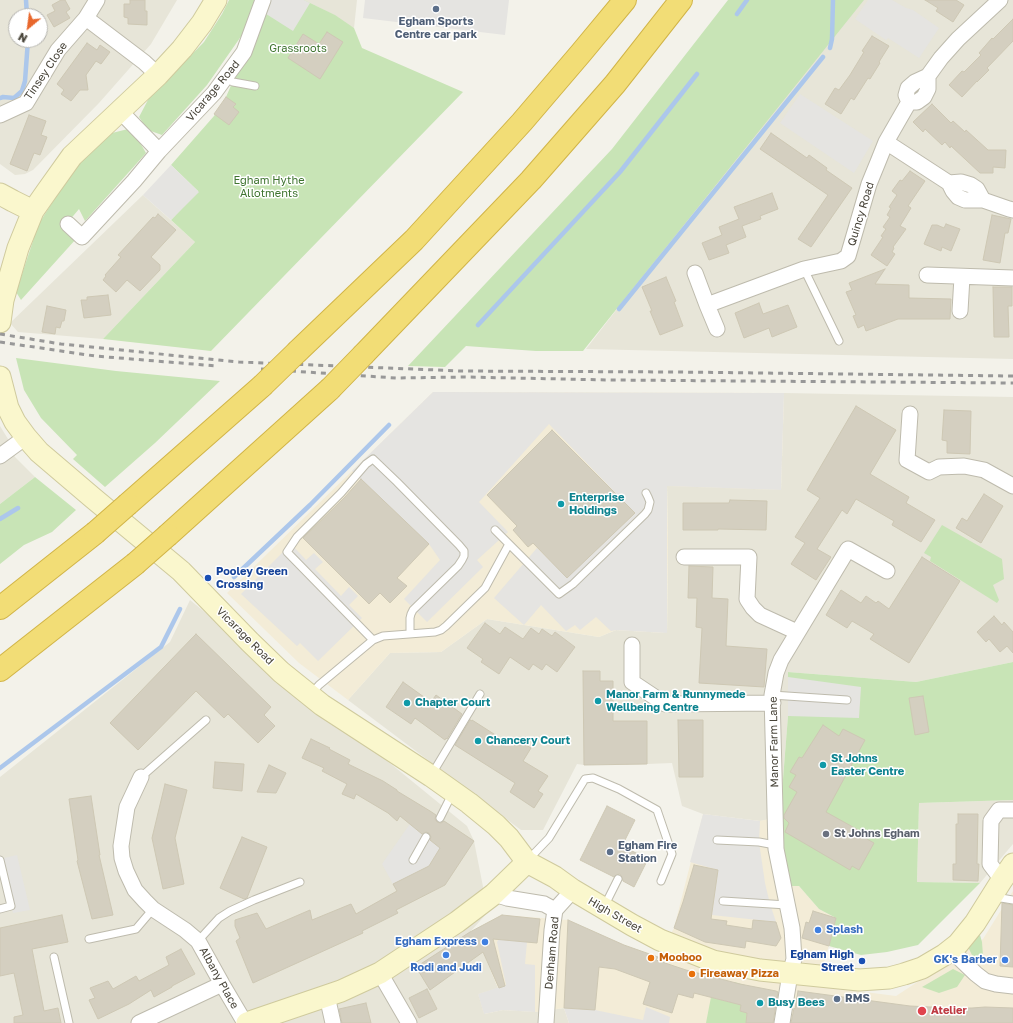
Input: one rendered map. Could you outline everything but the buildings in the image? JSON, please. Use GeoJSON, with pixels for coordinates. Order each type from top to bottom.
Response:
{"type":"FeatureCollection","features":[{"type":"Feature","properties":{"kind":"highway"},"geometry":{"type":"LineString","coordinates":[[0,608],[95,533],[262,386],[414,240],[527,116],[624,0]]}},
{"type":"Feature","properties":{"kind":"highway"},"geometry":{"type":"LineString","coordinates":[[0,670],[135,564],[330,389],[531,180],[615,84],[682,0]]}},
{"type":"Feature","properties":{"kind":"main road"},"geometry":{"type":"LineString","coordinates":[[0,322],[3,300],[12,267],[33,211],[72,156],[158,75],[182,49],[202,23],[216,0]]}},
{"type":"Feature","properties":{"kind":"main road"},"geometry":{"type":"LineString","coordinates":[[0,194],[33,211]]}},
{"type":"Feature","properties":{"kind":"main road","name":"Vicarage Road"},"geometry":{"type":"LineString","coordinates":[[0,377],[8,408],[15,422],[39,452],[181,571],[281,672],[322,705],[454,792],[496,825],[509,838],[527,862]]}},
{"type":"Feature","properties":{"kind":"main road"},"geometry":{"type":"LineString","coordinates":[[246,1023],[341,991],[380,973],[457,922],[494,894],[527,862]]}},
{"type":"Feature","properties":{"kind":"main road","name":"High Street"},"geometry":{"type":"LineString","coordinates":[[527,862],[555,877],[573,890],[632,926],[660,940],[713,961],[790,974],[859,980],[875,980],[904,974],[932,963],[951,950],[968,932],[1002,882]]}},
{"type":"Feature","properties":{"kind":"street","name":"Tinsey Close"},"geometry":{"type":"LineString","coordinates":[[0,115],[26,103],[58,50],[86,18],[97,0]]}},
{"type":"Feature","properties":{"kind":"street","name":"Quincy Road"},"geometry":{"type":"LineString","coordinates":[[707,305],[804,269],[841,261],[848,256],[869,184],[886,142],[909,102],[917,102],[924,97],[928,89],[928,76],[941,58],[958,39],[1000,0]]}},
{"type":"Feature","properties":{"kind":"street","name":"Vicarage Road"},"geometry":{"type":"LineString","coordinates":[[68,224],[82,237],[134,181],[159,151],[204,104],[244,52],[264,1]]}},
{"type":"Feature","properties":{"kind":"street"},"geometry":{"type":"LineString","coordinates":[[86,18],[144,62],[158,75]]}},
{"type":"Feature","properties":{"kind":"street"},"geometry":{"type":"LineString","coordinates":[[120,111],[159,151]]}},
{"type":"Feature","properties":{"kind":"street"},"geometry":{"type":"LineString","coordinates":[[886,142],[949,183],[961,182],[971,184],[983,200],[1013,210]]}},
{"type":"Feature","properties":{"kind":"street"},"geometry":{"type":"LineString","coordinates":[[695,273],[717,329]]}},
{"type":"Feature","properties":{"kind":"street"},"geometry":{"type":"LineString","coordinates":[[927,275],[1013,278]]}},
{"type":"Feature","properties":{"kind":"street"},"geometry":{"type":"LineString","coordinates":[[960,311],[962,277]]}},
{"type":"Feature","properties":{"kind":"street"},"geometry":{"type":"LineString","coordinates":[[910,414],[907,460],[929,472],[940,467],[964,466],[984,470],[1013,486]]}},
{"type":"Feature","properties":{"kind":"street"},"geometry":{"type":"LineString","coordinates":[[0,456],[26,437]]}},
{"type":"Feature","properties":{"kind":"street","name":"Manor Farm Lane"},"geometry":{"type":"LineString","coordinates":[[782,1023],[794,959],[792,928],[776,849],[773,699],[776,673],[781,660],[797,632],[848,549],[887,571]]}},
{"type":"Feature","properties":{"kind":"street"},"geometry":{"type":"LineString","coordinates":[[684,557],[749,557],[746,599],[760,615],[797,632]]}},
{"type":"Feature","properties":{"kind":"street"},"geometry":{"type":"LineString","coordinates":[[632,645],[632,682],[665,704],[773,699]]}},
{"type":"Feature","properties":{"kind":"street","name":"Albany Place"},"geometry":{"type":"LineString","coordinates":[[141,777],[127,807],[121,846],[122,858],[126,871],[135,890],[144,902],[153,910],[198,941],[246,1023]]}},
{"type":"Feature","properties":{"kind":"street"},"geometry":{"type":"LineString","coordinates":[[1002,882],[990,864],[991,821],[999,810],[1013,810]]}},
{"type":"Feature","properties":{"kind":"street","name":"Denham Road"},"geometry":{"type":"LineString","coordinates":[[546,1023],[552,930],[555,910],[573,890]]}},
{"type":"Feature","properties":{"kind":"street"},"geometry":{"type":"LineString","coordinates":[[494,894],[507,898],[544,904],[555,910]]}},
{"type":"Feature","properties":{"kind":"street"},"geometry":{"type":"LineString","coordinates":[[951,950],[985,981],[1013,986]]}},
{"type":"Feature","properties":{"kind":"street"},"geometry":{"type":"LineString","coordinates":[[380,973],[409,1023]]}},
{"type":"Feature","properties":{"kind":"street"},"geometry":{"type":"LineString","coordinates":[[139,1023],[222,984]]}},
{"type":"Feature","properties":{"kind":"street"},"geometry":{"type":"LineString","coordinates":[[327,996],[333,1023]]}},
{"type":"Feature","properties":{"kind":"lane"},"geometry":{"type":"LineString","coordinates":[[225,78],[233,82],[255,86]]}},
{"type":"Feature","properties":{"kind":"lane"},"geometry":{"type":"LineString","coordinates":[[804,269],[839,341]]}},
{"type":"Feature","properties":{"kind":"lane"},"geometry":{"type":"LineString","coordinates":[[373,640],[287,552],[297,537],[341,493],[366,464],[373,459],[464,551],[464,556],[458,566],[411,614],[410,634]]}},
{"type":"Feature","properties":{"kind":"lane"},"geometry":{"type":"LineString","coordinates":[[496,530],[559,594],[573,584],[645,514],[648,510],[650,502],[646,493]]}},
{"type":"Feature","properties":{"kind":"lane"},"geometry":{"type":"LineString","coordinates":[[310,695],[319,685],[373,640],[383,636],[435,632],[441,630],[485,588],[509,544]]}},
{"type":"Feature","properties":{"kind":"lane"},"geometry":{"type":"LineString","coordinates":[[430,776],[480,694]]}},
{"type":"Feature","properties":{"kind":"lane"},"geometry":{"type":"LineString","coordinates":[[773,699],[847,700]]}},
{"type":"Feature","properties":{"kind":"lane"},"geometry":{"type":"LineString","coordinates":[[141,777],[206,720]]}},
{"type":"Feature","properties":{"kind":"lane"},"geometry":{"type":"LineString","coordinates":[[527,862],[549,838],[586,779],[593,778],[619,789],[658,810],[672,854],[661,881]]}},
{"type":"Feature","properties":{"kind":"lane"},"geometry":{"type":"LineString","coordinates":[[440,818],[454,792]]}},
{"type":"Feature","properties":{"kind":"lane"},"geometry":{"type":"LineString","coordinates":[[412,860],[426,837]]}},
{"type":"Feature","properties":{"kind":"lane"},"geometry":{"type":"LineString","coordinates":[[717,840],[760,842],[776,845]]}},
{"type":"Feature","properties":{"kind":"lane"},"geometry":{"type":"LineString","coordinates":[[0,860],[11,906],[0,908]]}},
{"type":"Feature","properties":{"kind":"lane"},"geometry":{"type":"LineString","coordinates":[[603,909],[618,879]]}},
{"type":"Feature","properties":{"kind":"lane"},"geometry":{"type":"LineString","coordinates":[[198,941],[219,918],[230,911],[300,882]]}},
{"type":"Feature","properties":{"kind":"lane"},"geometry":{"type":"LineString","coordinates":[[1002,882],[1001,898],[1013,900]]}},
{"type":"Feature","properties":{"kind":"lane"},"geometry":{"type":"LineString","coordinates":[[723,901],[787,905]]}},
{"type":"Feature","properties":{"kind":"lane"},"geometry":{"type":"LineString","coordinates":[[89,939],[136,929],[153,910]]}},
{"type":"Feature","properties":{"kind":"lane"},"geometry":{"type":"LineString","coordinates":[[54,957],[69,1023]]}},
{"type":"Feature","properties":{"kind":"shaded area"},"geometry":{"type":"Polygon","coordinates":[[[0,0],[177,0],[151,44],[99,103],[33,170],[25,174],[15,175],[0,164],[0,0]]]}},
{"type":"Feature","properties":{"kind":"shaded area"},"geometry":{"type":"Polygon","coordinates":[[[268,0],[304,0],[310,3],[293,31],[263,12],[268,0]]]}},
{"type":"Feature","properties":{"kind":"shaded area"},"geometry":{"type":"Polygon","coordinates":[[[304,0],[357,0],[354,28],[333,18],[334,15],[304,0]]]}},
{"type":"Feature","properties":{"kind":"shaded area","name":"Egham Sports Centre car park"},"geometry":{"type":"Polygon","coordinates":[[[365,0],[509,0],[505,35],[363,18],[365,0]]]}},
{"type":"Feature","properties":{"kind":"shaded area"},"geometry":{"type":"Polygon","coordinates":[[[857,0],[1013,0],[1013,359],[586,349],[857,0]]]}},
{"type":"Feature","properties":{"kind":"shaded area"},"geometry":{"type":"Polygon","coordinates":[[[868,0],[892,0],[906,8],[913,10],[939,28],[919,58],[888,38],[886,40],[855,19],[868,0]]]}},
{"type":"Feature","properties":{"kind":"shaded area"},"geometry":{"type":"Polygon","coordinates":[[[800,94],[873,141],[854,173],[780,123],[800,94]]]}},
{"type":"Feature","properties":{"kind":"shaded area"},"geometry":{"type":"Polygon","coordinates":[[[171,165],[199,192],[171,220],[143,195],[171,165]]]}},
{"type":"Feature","properties":{"kind":"shaded area"},"geometry":{"type":"Polygon","coordinates":[[[143,195],[195,242],[103,339],[18,332],[10,323],[143,195]]]}},
{"type":"Feature","properties":{"kind":"shaded area"},"geometry":{"type":"Polygon","coordinates":[[[433,392],[784,393],[781,490],[667,486],[667,633],[616,630],[599,637],[487,619],[441,652],[390,653],[348,700],[299,663],[227,593],[433,392]]]}},
{"type":"Feature","properties":{"kind":"shaded area"},"geometry":{"type":"Polygon","coordinates":[[[433,392],[784,393],[781,490],[667,486],[667,633],[611,631],[596,617],[580,630],[575,625],[566,631],[541,605],[524,625],[494,598],[537,548],[567,577],[635,513],[549,424],[479,502],[508,532],[477,560],[483,567],[427,622],[404,599],[440,560],[429,544],[352,471],[433,392]]]}},
{"type":"Feature","properties":{"kind":"shaded area"},"geometry":{"type":"Polygon","coordinates":[[[784,393],[1013,397],[1013,662],[916,682],[788,672],[788,716],[780,817],[760,821],[703,814],[682,806],[672,763],[577,764],[543,830],[521,830],[348,700],[390,653],[441,652],[487,619],[599,637],[616,630],[667,633],[667,485],[781,489],[784,393]]]}},
{"type":"Feature","properties":{"kind":"shaded area"},"geometry":{"type":"Polygon","coordinates":[[[0,426],[8,439],[15,457],[35,477],[0,504],[0,426]]]}},
{"type":"Feature","properties":{"kind":"shaded area"},"geometry":{"type":"Polygon","coordinates":[[[291,544],[306,560],[314,553],[323,562],[315,569],[341,596],[349,587],[358,596],[349,605],[362,618],[318,661],[300,643],[297,646],[241,594],[291,544]]]}},
{"type":"Feature","properties":{"kind":"shaded area"},"geometry":{"type":"Polygon","coordinates":[[[190,600],[467,826],[474,841],[488,912],[470,932],[483,952],[498,988],[484,1014],[503,1010],[538,1012],[564,1008],[569,1023],[0,1023],[0,777],[170,642],[190,600]]]}},
{"type":"Feature","properties":{"kind":"shaded area"},"geometry":{"type":"Polygon","coordinates":[[[788,677],[861,687],[859,718],[788,716],[788,677]]]}},
{"type":"Feature","properties":{"kind":"shaded area"},"geometry":{"type":"Polygon","coordinates":[[[1013,800],[1013,844],[980,883],[917,882],[919,803],[1013,800]]]}},
{"type":"Feature","properties":{"kind":"shaded area"},"geometry":{"type":"Polygon","coordinates":[[[421,808],[430,811],[417,830],[440,848],[429,866],[393,884],[382,864],[421,808]]]}},
{"type":"Feature","properties":{"kind":"shaded area"},"geometry":{"type":"Polygon","coordinates":[[[703,814],[759,821],[780,817],[799,886],[819,909],[836,918],[818,986],[896,996],[983,939],[1013,891],[1013,1023],[569,1023],[564,1008],[538,1012],[503,1010],[484,1014],[478,994],[498,988],[483,952],[470,932],[501,915],[568,920],[624,945],[658,957],[674,928],[703,814]]]}},
{"type":"Feature","properties":{"kind":"shaded area"},"geometry":{"type":"Polygon","coordinates":[[[703,814],[760,821],[759,842],[765,883],[776,922],[712,915],[718,870],[690,862],[703,814]]]}},
{"type":"Feature","properties":{"kind":"shaded area"},"geometry":{"type":"Polygon","coordinates":[[[17,855],[30,910],[13,913],[0,859],[17,855]]]}},
{"type":"Feature","properties":{"kind":"shaded area"},"geometry":{"type":"Polygon","coordinates":[[[499,939],[527,942],[525,964],[535,965],[535,1012],[503,1010],[484,1014],[478,994],[506,985],[497,942],[499,939]]]}},
{"type":"Feature","properties":{"kind":"shaded area"},"geometry":{"type":"Polygon","coordinates":[[[646,1007],[670,1017],[669,1023],[569,1023],[564,1008],[595,1010],[643,1020],[646,1007]]]}},
{"type":"Feature","properties":{"kind":"green space"},"geometry":{"type":"Polygon","coordinates":[[[229,0],[255,0],[242,35],[207,85],[162,135],[148,130],[139,117],[149,98],[204,42],[229,0]]]}},
{"type":"Feature","properties":{"kind":"green space","name":"Egham Hythe Allotments"},"geometry":{"type":"Polygon","coordinates":[[[268,0],[304,0],[335,15],[354,28],[362,48],[463,92],[211,351],[103,339],[195,242],[171,220],[198,191],[171,165],[214,116],[226,97],[268,0]]]}},
{"type":"Feature","properties":{"kind":"green space"},"geometry":{"type":"Polygon","coordinates":[[[728,0],[864,0],[583,351],[536,351],[466,346],[445,367],[408,366],[612,149],[728,0]]]}},
{"type":"Feature","properties":{"kind":"green space"},"geometry":{"type":"Polygon","coordinates":[[[128,129],[139,141],[146,153],[85,221],[79,209],[63,228],[76,239],[21,300],[16,292],[36,228],[75,167],[108,134],[128,129]]]}},
{"type":"Feature","properties":{"kind":"green space"},"geometry":{"type":"Polygon","coordinates":[[[16,358],[116,371],[220,381],[155,443],[105,487],[73,459],[77,455],[41,418],[24,390],[16,358]]]}},
{"type":"Feature","properties":{"kind":"green space"},"geometry":{"type":"Polygon","coordinates":[[[35,477],[76,510],[52,532],[24,545],[0,564],[0,504],[35,477]]]}},
{"type":"Feature","properties":{"kind":"green space"},"geometry":{"type":"Polygon","coordinates":[[[942,525],[1002,559],[1004,579],[993,585],[999,600],[997,603],[930,561],[931,557],[924,553],[942,525]]]}},
{"type":"Feature","properties":{"kind":"green space"},"geometry":{"type":"Polygon","coordinates":[[[1013,662],[1013,800],[919,803],[917,882],[980,883],[918,945],[887,952],[861,955],[829,946],[836,918],[819,909],[799,886],[789,886],[780,817],[788,716],[788,672],[916,682],[1013,662]]]}},
{"type":"Feature","properties":{"kind":"green space"},"geometry":{"type":"Polygon","coordinates":[[[980,935],[983,956],[980,963],[972,955],[968,947],[973,939],[980,935]]]}},
{"type":"Feature","properties":{"kind":"green space"},"geometry":{"type":"Polygon","coordinates":[[[953,969],[965,975],[957,987],[939,993],[922,987],[953,969]]]}},
{"type":"Feature","properties":{"kind":"green space"},"geometry":{"type":"Polygon","coordinates":[[[734,982],[745,985],[740,1011],[747,1013],[746,1023],[706,1023],[711,997],[729,1002],[734,982]]]}},
{"type":"Feature","properties":{"kind":"waterway"},"geometry":{"type":"LineString","coordinates":[[26,0],[26,8]]}},
{"type":"Feature","properties":{"kind":"waterway"},"geometry":{"type":"LineString","coordinates":[[737,14],[747,0]]}},
{"type":"Feature","properties":{"kind":"waterway"},"geometry":{"type":"LineString","coordinates":[[830,48],[832,39],[833,0]]}},
{"type":"Feature","properties":{"kind":"waterway"},"geometry":{"type":"LineString","coordinates":[[0,98],[14,98],[22,91],[25,81],[27,48]]}},
{"type":"Feature","properties":{"kind":"waterway"},"geometry":{"type":"LineString","coordinates":[[619,309],[823,57]]}},
{"type":"Feature","properties":{"kind":"waterway"},"geometry":{"type":"LineString","coordinates":[[478,325],[620,172],[697,74]]}},
{"type":"Feature","properties":{"kind":"waterway"},"geometry":{"type":"LineString","coordinates":[[234,577],[310,505],[389,425]]}},
{"type":"Feature","properties":{"kind":"waterway"},"geometry":{"type":"LineString","coordinates":[[0,519],[18,508]]}},
{"type":"Feature","properties":{"kind":"waterway"},"geometry":{"type":"LineString","coordinates":[[0,768],[161,647],[180,609]]}},
{"type":"Feature","properties":{"kind":"railway"},"geometry":{"type":"LineString","coordinates":[[0,334],[61,344],[239,362],[461,371],[1013,376]]}},
{"type":"Feature","properties":{"kind":"railway"},"geometry":{"type":"LineString","coordinates":[[0,342],[95,356],[217,366]]}},
{"type":"Feature","properties":{"kind":"railway"},"geometry":{"type":"LineString","coordinates":[[261,369],[396,378],[465,377],[611,380],[1013,383]]}},
{"type":"Feature","properties":{"kind":"place","name":"Egham Sports Centre car park"},"geometry":{"type":"Point","coordinates":[436,9]}},
{"type":"Feature","properties":{"kind":"place","name":"Enterprise Holdings"},"geometry":{"type":"Point","coordinates":[561,504]}},
{"type":"Feature","properties":{"kind":"place","name":"Pooley Green Crossing"},"geometry":{"type":"Point","coordinates":[208,578]}},
{"type":"Feature","properties":{"kind":"place","name":"Manor Farm & Runnymede Wellbeing Centre"},"geometry":{"type":"Point","coordinates":[598,701]}},
{"type":"Feature","properties":{"kind":"place","name":"Chapter Court"},"geometry":{"type":"Point","coordinates":[407,703]}},
{"type":"Feature","properties":{"kind":"place","name":"Chancery Court"},"geometry":{"type":"Point","coordinates":[478,741]}},
{"type":"Feature","properties":{"kind":"place","name":"St Johns Easter Centre"},"geometry":{"type":"Point","coordinates":[823,765]}},
{"type":"Feature","properties":{"kind":"place","name":"St Johns Egham"},"geometry":{"type":"Point","coordinates":[826,834]}},
{"type":"Feature","properties":{"kind":"place","name":"Egham Fire Station"},"geometry":{"type":"Point","coordinates":[610,852]}},
{"type":"Feature","properties":{"kind":"place","name":"Splash"},"geometry":{"type":"Point","coordinates":[818,930]}},
{"type":"Feature","properties":{"kind":"place","name":"Egham Express"},"geometry":{"type":"Point","coordinates":[485,942]}},
{"type":"Feature","properties":{"kind":"place","name":"Rodi and Judi"},"geometry":{"type":"Point","coordinates":[446,955]}},
{"type":"Feature","properties":{"kind":"place","name":"Mooboo"},"geometry":{"type":"Point","coordinates":[651,958]}},
{"type":"Feature","properties":{"kind":"place","name":"GK's Barber"},"geometry":{"type":"Point","coordinates":[1005,960]}},
{"type":"Feature","properties":{"kind":"place","name":"Egham High Street"},"geometry":{"type":"Point","coordinates":[862,961]}},
{"type":"Feature","properties":{"kind":"place","name":"Fireaway Pizza"},"geometry":{"type":"Point","coordinates":[692,974]}},
{"type":"Feature","properties":{"kind":"place","name":"RMS"},"geometry":{"type":"Point","coordinates":[837,999]}},
{"type":"Feature","properties":{"kind":"place","name":"Busy Bees"},"geometry":{"type":"Point","coordinates":[760,1003]}},
{"type":"Feature","properties":{"kind":"place","name":"Atelier"},"geometry":{"type":"Point","coordinates":[922,1011]}},
{"type":"Feature","properties":{"kind":"park label","name":"Grassroots"},"geometry":{"type":"Point","coordinates":[298,49]}}]}
